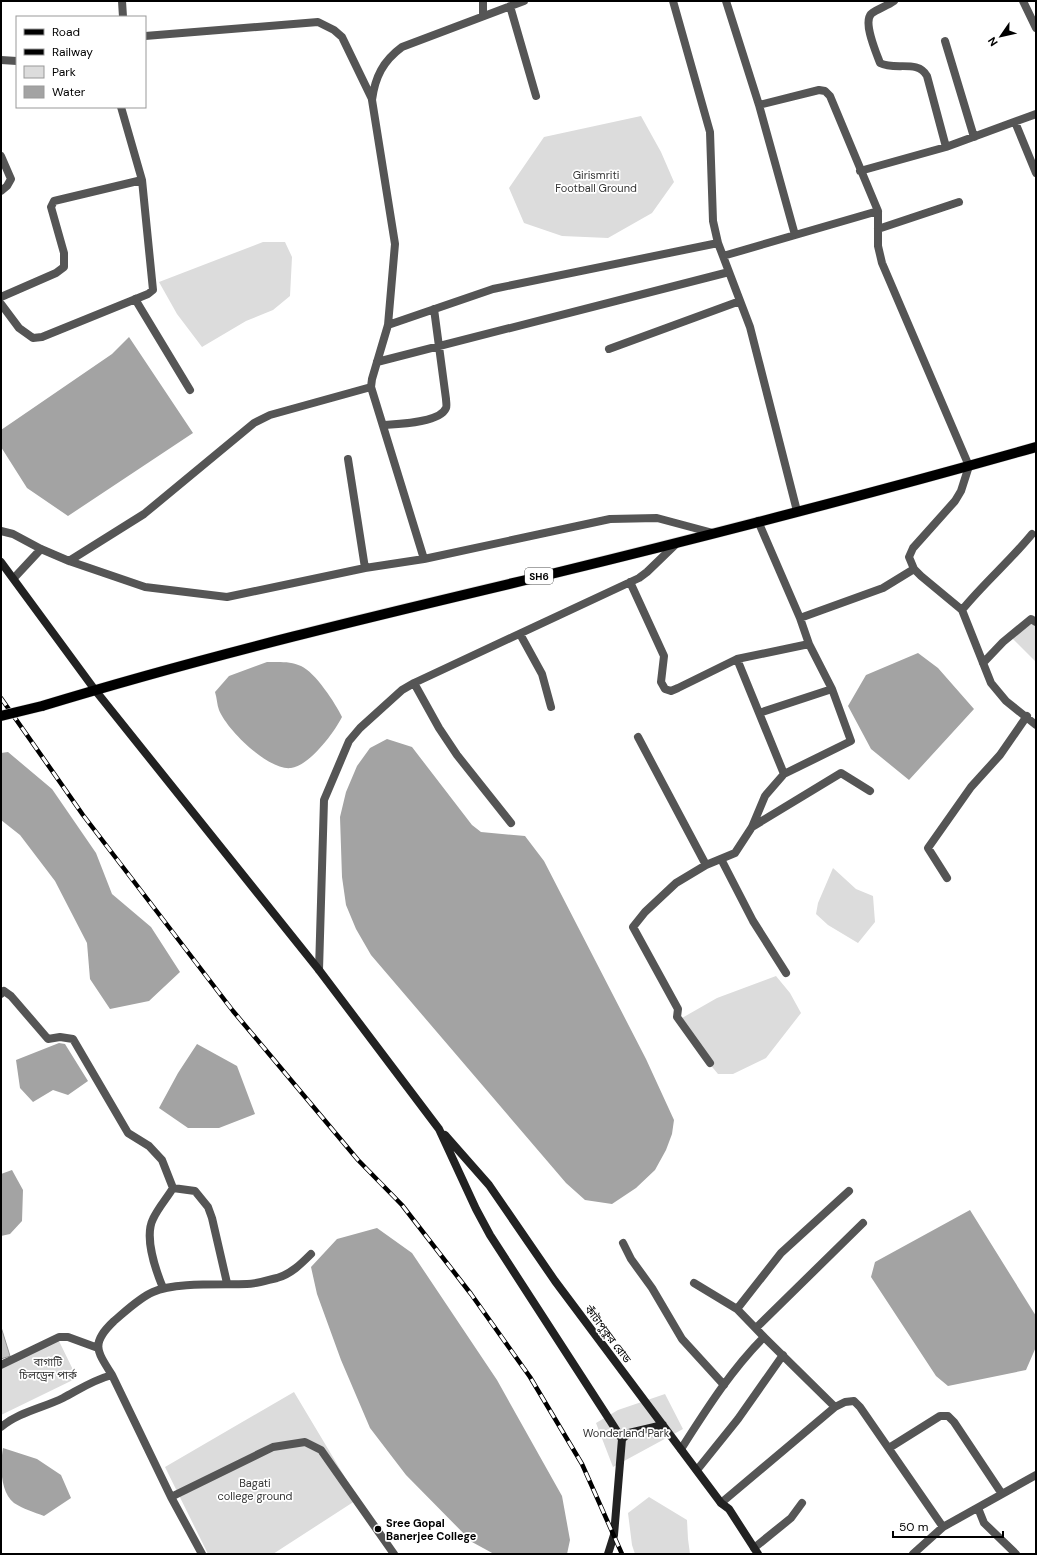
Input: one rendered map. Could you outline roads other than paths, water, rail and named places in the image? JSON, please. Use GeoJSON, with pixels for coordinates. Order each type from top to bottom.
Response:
{"type":"FeatureCollection","features":[{"type":"Feature","properties":{"kind":"main road","name":"SH6"},"geometry":{"type":"LineString","coordinates":[[1,716],[467,593],[678,542],[1036,447]]}},
{"type":"Feature","properties":{"kind":"main road"},"geometry":{"type":"LineString","coordinates":[[1,562],[95,690],[319,970],[440,1129],[476,1209],[490,1235],[622,1439],[614,1535],[608,1554]]}},
{"type":"Feature","properties":{"kind":"main road","name":"কাঁটাপুকুর রোড"},"geometry":{"type":"LineString","coordinates":[[440,1129],[489,1185],[555,1281],[721,1503],[729,1510],[756,1551]]}},
{"type":"Feature","properties":{"kind":"main road"},"geometry":{"type":"LineString","coordinates":[[622,1439],[629,1433],[664,1425]]}},
{"type":"Feature","properties":{"kind":"street"},"geometry":{"type":"LineString","coordinates":[[122,1],[123,16]]}},
{"type":"Feature","properties":{"kind":"street"},"geometry":{"type":"LineString","coordinates":[[483,1],[483,16]]}},
{"type":"Feature","properties":{"kind":"street"},"geometry":{"type":"LineString","coordinates":[[372,100],[378,75],[392,55],[415,41],[524,1]]}},
{"type":"Feature","properties":{"kind":"street"},"geometry":{"type":"LineString","coordinates":[[673,1],[710,132],[713,221],[718,243],[750,327],[797,511]]}},
{"type":"Feature","properties":{"kind":"street"},"geometry":{"type":"LineString","coordinates":[[726,1],[759,105],[795,235]]}},
{"type":"Feature","properties":{"kind":"street"},"geometry":{"type":"LineString","coordinates":[[894,1],[872,13],[868,18],[868,25],[880,63],[887,66],[917,66],[923,70],[927,76],[946,147]]}},
{"type":"Feature","properties":{"kind":"street"},"geometry":{"type":"LineString","coordinates":[[1023,1],[1036,28]]}},
{"type":"Feature","properties":{"kind":"street"},"geometry":{"type":"LineString","coordinates":[[510,6],[536,96]]}},
{"type":"Feature","properties":{"kind":"street"},"geometry":{"type":"LineString","coordinates":[[146,36],[318,22],[334,30],[342,37],[372,100],[395,244],[388,325],[371,386],[424,559]]}},
{"type":"Feature","properties":{"kind":"street"},"geometry":{"type":"LineString","coordinates":[[945,41],[974,137]]}},
{"type":"Feature","properties":{"kind":"street"},"geometry":{"type":"LineString","coordinates":[[1,60],[16,61]]}},
{"type":"Feature","properties":{"kind":"street"},"geometry":{"type":"LineString","coordinates":[[759,105],[819,90],[825,91],[830,96],[860,171],[878,211],[878,246],[882,263],[969,466],[961,491],[955,501],[912,548],[909,557],[914,569],[962,610],[991,683],[1006,701],[1036,724]]}},
{"type":"Feature","properties":{"kind":"street"},"geometry":{"type":"LineString","coordinates":[[1,304],[19,328],[33,338],[42,337],[148,294],[153,290],[154,282],[142,180],[121,108]]}},
{"type":"Feature","properties":{"kind":"street"},"geometry":{"type":"LineString","coordinates":[[860,171],[946,147],[1036,114]]}},
{"type":"Feature","properties":{"kind":"street"},"geometry":{"type":"LineString","coordinates":[[1015,122],[1036,172]]}},
{"type":"Feature","properties":{"kind":"street"},"geometry":{"type":"LineString","coordinates":[[1,156],[11,179],[7,186],[1,191]]}},
{"type":"Feature","properties":{"kind":"street"},"geometry":{"type":"LineString","coordinates":[[1,297],[56,273],[64,267],[64,253],[51,207],[54,201],[142,180]]}},
{"type":"Feature","properties":{"kind":"street"},"geometry":{"type":"LineString","coordinates":[[878,229],[959,202]]}},
{"type":"Feature","properties":{"kind":"street"},"geometry":{"type":"LineString","coordinates":[[723,256],[878,211]]}},
{"type":"Feature","properties":{"kind":"street"},"geometry":{"type":"LineString","coordinates":[[388,325],[493,289],[718,243]]}},
{"type":"Feature","properties":{"kind":"street"},"geometry":{"type":"LineString","coordinates":[[377,362],[729,272]]}},
{"type":"Feature","properties":{"kind":"street"},"geometry":{"type":"LineString","coordinates":[[135,299],[190,390]]}},
{"type":"Feature","properties":{"kind":"street"},"geometry":{"type":"LineString","coordinates":[[609,349],[740,301]]}},
{"type":"Feature","properties":{"kind":"street"},"geometry":{"type":"LineString","coordinates":[[382,426],[431,419],[440,415],[446,408],[446,398],[434,309]]}},
{"type":"Feature","properties":{"kind":"street"},"geometry":{"type":"LineString","coordinates":[[69,561],[144,514],[258,421],[270,415],[371,386]]}},
{"type":"Feature","properties":{"kind":"street"},"geometry":{"type":"LineString","coordinates":[[348,459],[365,568]]}},
{"type":"Feature","properties":{"kind":"street"},"geometry":{"type":"LineString","coordinates":[[1,531],[13,534],[41,549],[69,561],[145,587],[227,597],[365,568],[424,559],[610,519],[658,518],[712,533]]}},
{"type":"Feature","properties":{"kind":"street"},"geometry":{"type":"LineString","coordinates":[[710,1063],[677,1017],[678,1009],[633,927],[645,912],[676,883],[706,865],[735,853],[752,827],[765,796],[784,774],[851,741],[832,689],[809,644],[800,618],[758,521]]}},
{"type":"Feature","properties":{"kind":"street"},"geometry":{"type":"LineString","coordinates":[[962,610],[982,586],[1014,556],[1032,534]]}},
{"type":"Feature","properties":{"kind":"street"},"geometry":{"type":"LineString","coordinates":[[319,970],[324,800],[349,741],[360,728],[402,690],[630,582],[647,572],[678,542]]}},
{"type":"Feature","properties":{"kind":"street"},"geometry":{"type":"LineString","coordinates":[[14,578],[41,549]]}},
{"type":"Feature","properties":{"kind":"street"},"geometry":{"type":"LineString","coordinates":[[800,618],[883,588],[914,569]]}},
{"type":"Feature","properties":{"kind":"street"},"geometry":{"type":"LineString","coordinates":[[630,582],[664,656],[661,682],[665,689],[672,691],[737,658],[809,644]]}},
{"type":"Feature","properties":{"kind":"street"},"geometry":{"type":"LineString","coordinates":[[983,663],[1031,619],[1036,622]]}},
{"type":"Feature","properties":{"kind":"street"},"geometry":{"type":"LineString","coordinates":[[520,634],[542,674],[551,707]]}},
{"type":"Feature","properties":{"kind":"street"},"geometry":{"type":"LineString","coordinates":[[737,658],[784,774]]}},
{"type":"Feature","properties":{"kind":"street"},"geometry":{"type":"LineString","coordinates":[[414,683],[439,728],[457,755],[511,823]]}},
{"type":"Feature","properties":{"kind":"street"},"geometry":{"type":"LineString","coordinates":[[759,713],[832,689]]}},
{"type":"Feature","properties":{"kind":"street"},"geometry":{"type":"LineString","coordinates":[[947,878],[928,848],[971,787],[1000,755],[1027,716]]}},
{"type":"Feature","properties":{"kind":"street"},"geometry":{"type":"LineString","coordinates":[[638,737],[706,865]]}},
{"type":"Feature","properties":{"kind":"street"},"geometry":{"type":"LineString","coordinates":[[752,827],[841,773],[870,791]]}},
{"type":"Feature","properties":{"kind":"street"},"geometry":{"type":"LineString","coordinates":[[721,859],[753,921],[786,973]]}},
{"type":"Feature","properties":{"kind":"street"},"geometry":{"type":"LineString","coordinates":[[1,994],[4,991],[11,996],[48,1039],[60,1037],[73,1039],[128,1133],[149,1146],[162,1160],[173,1188]]}},
{"type":"Feature","properties":{"kind":"street"},"geometry":{"type":"LineString","coordinates":[[173,1188],[195,1191],[208,1208],[217,1235],[227,1283]]}},
{"type":"Feature","properties":{"kind":"street"},"geometry":{"type":"LineString","coordinates":[[163,1288],[157,1273],[149,1239],[152,1219],[173,1188]]}},
{"type":"Feature","properties":{"kind":"street"},"geometry":{"type":"LineString","coordinates":[[737,1309],[781,1254],[849,1191]]}},
{"type":"Feature","properties":{"kind":"street"},"geometry":{"type":"LineString","coordinates":[[756,1328],[864,1223]]}},
{"type":"Feature","properties":{"kind":"street"},"geometry":{"type":"LineString","coordinates":[[624,1243],[631,1259],[652,1288],[682,1339],[724,1385]]}},
{"type":"Feature","properties":{"kind":"street"},"geometry":{"type":"LineString","coordinates":[[202,1554],[171,1497],[112,1375],[101,1359],[98,1348],[100,1336],[121,1315],[152,1292],[163,1288],[227,1283],[248,1284],[277,1278],[291,1272],[312,1254]]}},
{"type":"Feature","properties":{"kind":"street"},"geometry":{"type":"LineString","coordinates":[[694,1283],[737,1309],[835,1407]]}},
{"type":"Feature","properties":{"kind":"street"},"geometry":{"type":"LineString","coordinates":[[1,1365],[59,1337],[68,1337],[98,1348]]}},
{"type":"Feature","properties":{"kind":"street"},"geometry":{"type":"LineString","coordinates":[[681,1449],[724,1385],[747,1354],[764,1337]]}},
{"type":"Feature","properties":{"kind":"street"},"geometry":{"type":"LineString","coordinates":[[697,1470],[738,1419],[783,1355]]}},
{"type":"Feature","properties":{"kind":"street"},"geometry":{"type":"LineString","coordinates":[[1,1427],[23,1413],[63,1398],[95,1379],[112,1375]]}},
{"type":"Feature","properties":{"kind":"street"},"geometry":{"type":"LineString","coordinates":[[721,1503],[835,1407],[845,1402],[854,1401],[860,1407],[889,1448],[943,1527]]}},
{"type":"Feature","properties":{"kind":"street"},"geometry":{"type":"LineString","coordinates":[[889,1448],[940,1416],[948,1416],[954,1422],[1002,1494]]}},
{"type":"Feature","properties":{"kind":"street"},"geometry":{"type":"LineString","coordinates":[[171,1497],[273,1447],[305,1442],[321,1450],[394,1554]]}},
{"type":"Feature","properties":{"kind":"street"},"geometry":{"type":"LineString","coordinates":[[913,1554],[943,1527],[1036,1475]]}},
{"type":"Feature","properties":{"kind":"street"},"geometry":{"type":"LineString","coordinates":[[756,1551],[791,1518],[802,1503]]}},
{"type":"Feature","properties":{"kind":"street"},"geometry":{"type":"LineString","coordinates":[[978,1508],[984,1523],[1016,1554]]}},
{"type":"Feature","properties":{"kind":"water"},"geometry":{"type":"Polygon","coordinates":[[[129,337],[193,433],[68,516],[27,488],[1,447],[1,430],[112,354],[129,337]]]}},
{"type":"Feature","properties":{"kind":"water"},"geometry":{"type":"Polygon","coordinates":[[[918,653],[938,668],[974,709],[909,780],[871,749],[848,706],[866,675],[918,653]]]}},
{"type":"Feature","properties":{"kind":"water"},"geometry":{"type":"Polygon","coordinates":[[[267,662],[293,663],[307,669],[319,681],[342,717],[327,740],[313,755],[298,766],[291,768],[282,767],[272,763],[250,748],[239,738],[223,718],[218,706],[215,692],[229,676],[267,662]]]}},
{"type":"Feature","properties":{"kind":"water"},"geometry":{"type":"Polygon","coordinates":[[[387,739],[412,747],[472,825],[481,832],[525,836],[544,861],[646,1059],[674,1120],[672,1134],[666,1150],[655,1170],[636,1188],[612,1204],[585,1200],[566,1183],[371,955],[356,929],[346,905],[342,877],[340,817],[346,792],[357,766],[370,748],[387,739]]]}},
{"type":"Feature","properties":{"kind":"water"},"geometry":{"type":"Polygon","coordinates":[[[8,752],[52,789],[96,853],[112,894],[151,927],[180,972],[149,1001],[110,1009],[90,979],[87,943],[55,881],[20,835],[1,820],[1,753],[8,752]]]}},
{"type":"Feature","properties":{"kind":"water"},"geometry":{"type":"Polygon","coordinates":[[[59,1043],[65,1044],[88,1081],[68,1095],[53,1090],[33,1102],[20,1088],[16,1060],[59,1043]]]}},
{"type":"Feature","properties":{"kind":"water"},"geometry":{"type":"Polygon","coordinates":[[[197,1044],[237,1066],[255,1114],[219,1128],[188,1128],[159,1108],[178,1073],[197,1044]]]}},
{"type":"Feature","properties":{"kind":"water"},"geometry":{"type":"Polygon","coordinates":[[[12,1170],[23,1190],[22,1221],[10,1234],[1,1236],[1,1174],[12,1170]]]}},
{"type":"Feature","properties":{"kind":"water"},"geometry":{"type":"Polygon","coordinates":[[[970,1210],[1036,1316],[1036,1347],[1026,1370],[948,1386],[936,1376],[871,1277],[875,1262],[970,1210]]]}},
{"type":"Feature","properties":{"kind":"water"},"geometry":{"type":"Polygon","coordinates":[[[377,1228],[412,1253],[497,1380],[562,1496],[570,1540],[567,1554],[494,1554],[472,1542],[406,1475],[370,1428],[341,1360],[317,1294],[311,1267],[337,1239],[377,1228]]]}},
{"type":"Feature","properties":{"kind":"water"},"geometry":{"type":"Polygon","coordinates":[[[3,1448],[37,1459],[61,1475],[71,1498],[44,1516],[14,1503],[6,1492],[2,1478],[1,1462],[3,1448]]]}},
{"type":"Feature","properties":{"kind":"railway"},"geometry":{"type":"LineString","coordinates":[[1,698],[83,815],[233,1011],[358,1160],[402,1205],[471,1294],[530,1377],[582,1464],[622,1554]]}},
{"type":"Feature","properties":{"kind":"place","name":"Sree Gopal Banerjee College"},"geometry":{"type":"Point","coordinates":[378,1529]}},
{"type":"Feature","properties":{"kind":"park label","name":"Girismriti Football Ground"},"geometry":{"type":"Point","coordinates":[596,181]}},
{"type":"Feature","properties":{"kind":"park label","name":"বাগাটি চিলড্রেন পার্ক"},"geometry":{"type":"Point","coordinates":[48,1368]}},
{"type":"Feature","properties":{"kind":"park label","name":"Wonderland Park"},"geometry":{"type":"Point","coordinates":[626,1433]}},
{"type":"Feature","properties":{"kind":"park label","name":"Bagati college ground"},"geometry":{"type":"Point","coordinates":[255,1489]}}]}
